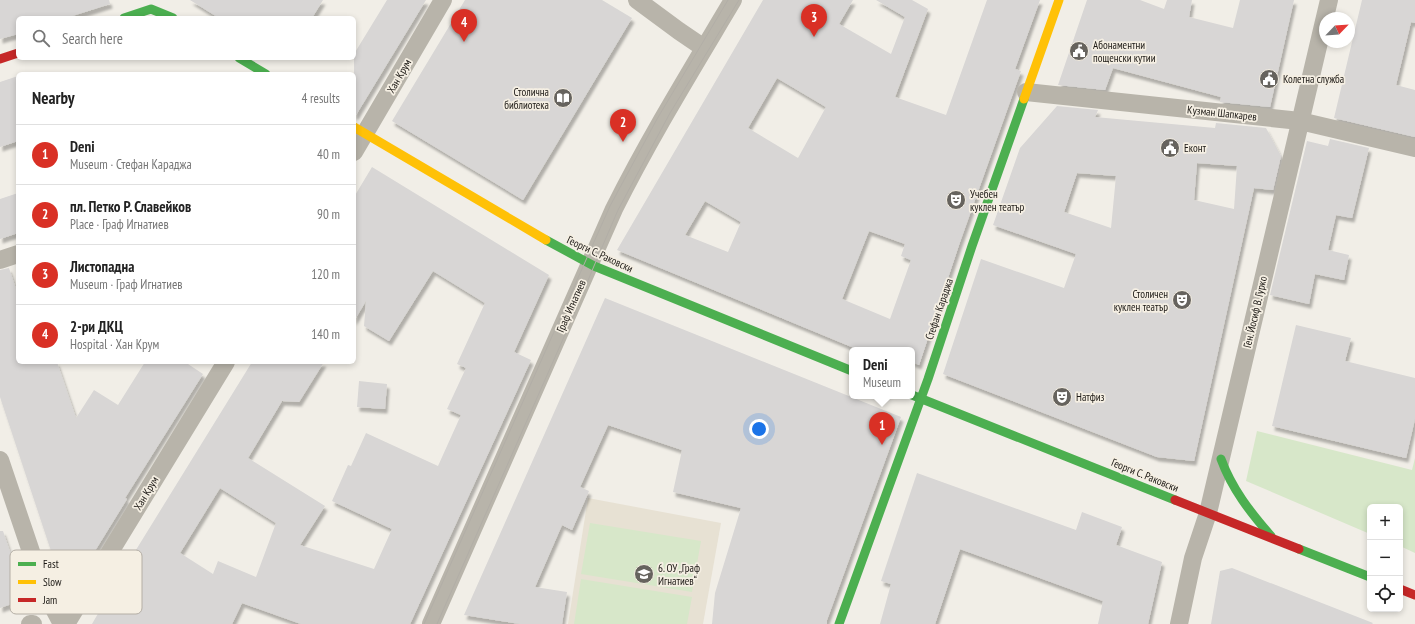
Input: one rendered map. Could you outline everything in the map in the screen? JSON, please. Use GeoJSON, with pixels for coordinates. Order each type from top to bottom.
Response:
{"type":"FeatureCollection","features":[{"type":"Feature","properties":{"kind":"street","name":"Хан Крум"},"geometry":{"type":"LineString","coordinates":[[356,145],[360,131],[443,0]]}},
{"type":"Feature","properties":{"kind":"street","name":"Граф Игнатиев"},"geometry":{"type":"LineString","coordinates":[[431,624],[614,209],[637,163],[733,0]]}},
{"type":"Feature","properties":{"kind":"street","name":"Стефан Караджа"},"geometry":{"type":"LineString","coordinates":[[916,396],[1059,0]]}},
{"type":"Feature","properties":{"kind":"street","name":"Ген. Йосиф В. Гурко"},"geometry":{"type":"LineString","coordinates":[[1179,624],[1193,558],[1208,513],[1221,459],[1329,0]]}},
{"type":"Feature","properties":{"kind":"street"},"geometry":{"type":"LineString","coordinates":[[638,1],[679,32],[704,48]]}},
{"type":"Feature","properties":{"kind":"street"},"geometry":{"type":"LineString","coordinates":[[129,16],[154,5],[168,16]]}},
{"type":"Feature","properties":{"kind":"street"},"geometry":{"type":"LineString","coordinates":[[0,59],[16,54]]}},
{"type":"Feature","properties":{"kind":"street"},"geometry":{"type":"LineString","coordinates":[[242,60],[263,72]]}},
{"type":"Feature","properties":{"kind":"street","name":"Кузман Шапкарев"},"geometry":{"type":"LineString","coordinates":[[1026,92],[1300,121],[1415,148]]}},
{"type":"Feature","properties":{"kind":"street","name":"Георги С. Раковски"},"geometry":{"type":"LineString","coordinates":[[360,131],[529,231],[590,264],[849,370]]}},
{"type":"Feature","properties":{"kind":"street"},"geometry":{"type":"LineString","coordinates":[[0,260],[16,255]]}},
{"type":"Feature","properties":{"kind":"street","name":"Хан Крум"},"geometry":{"type":"LineString","coordinates":[[111,550],[225,364]]}},
{"type":"Feature","properties":{"kind":"street","name":"Георги С. Раковски"},"geometry":{"type":"LineString","coordinates":[[916,396],[1367,576]]}},
{"type":"Feature","properties":{"kind":"street","name":"Стефан Караджа"},"geometry":{"type":"LineString","coordinates":[[839,624],[915,399]]}},
{"type":"Feature","properties":{"kind":"street"},"geometry":{"type":"LineString","coordinates":[[1221,459],[1227,477],[1235,492],[1246,508],[1273,539]]}},
{"type":"Feature","properties":{"kind":"street"},"geometry":{"type":"LineString","coordinates":[[0,460],[30,550]]}},
{"type":"Feature","properties":{"kind":"street"},"geometry":{"type":"LineString","coordinates":[[1403,590],[1415,595]]}},
{"type":"Feature","properties":{"kind":"street"},"geometry":{"type":"LineString","coordinates":[[57,614],[62,624]]}},
{"type":"Feature","properties":{"kind":"street","name":"Хан Крум"},"geometry":{"type":"LineString","coordinates":[[66,624],[72,614]]}},
{"type":"Feature","properties":{"kind":"shaded area","name":"6. ОУ „Граф Игнатиев“"},"geometry":{"type":"Polygon","coordinates":[[[588,498],[721,523],[703,624],[568,624],[588,498]]]}},
{"type":"Feature","properties":{"kind":"green space"},"geometry":{"type":"Polygon","coordinates":[[[1257,431],[1412,470],[1415,458],[1415,553],[1403,547],[1403,504],[1367,504],[1367,533],[1246,481],[1257,431]]]}},
{"type":"Feature","properties":{"kind":"green space"},"geometry":{"type":"Polygon","coordinates":[[[590,523],[701,541],[692,592],[581,574],[590,523]]]}},
{"type":"Feature","properties":{"kind":"green space"},"geometry":{"type":"Polygon","coordinates":[[[581,579],[692,597],[687,624],[574,624],[581,579]]]}},
{"type":"Feature","properties":{"kind":"building"},"geometry":{"type":"Polygon","coordinates":[[[0,0],[109,0],[110,4],[72,16],[16,16],[16,35],[0,39],[0,0]]]}},
{"type":"Feature","properties":{"kind":"building"},"geometry":{"type":"Polygon","coordinates":[[[190,0],[323,0],[313,16],[216,16],[190,0]]]}},
{"type":"Feature","properties":{"kind":"building"},"geometry":{"type":"Polygon","coordinates":[[[387,0],[426,0],[356,115],[356,72],[354,72],[354,60],[356,60],[356,51],[387,0]]]}},
{"type":"Feature","properties":{"kind":"building"},"geometry":{"type":"Polygon","coordinates":[[[465,0],[602,0],[632,18],[523,200],[392,121],[465,0]]]}},
{"type":"Feature","properties":{"kind":"building"},"geometry":{"type":"Polygon","coordinates":[[[763,0],[853,0],[839,24],[891,54],[905,17],[876,0],[912,0],[928,9],[895,97],[946,115],[987,0],[1040,0],[1015,69],[1021,71],[960,242],[919,365],[915,363],[915,347],[852,347],[617,250],[763,0]],[[777,78],[748,128],[798,158],[826,107],[777,78]],[[705,201],[685,235],[728,252],[741,222],[705,201]],[[869,231],[842,299],[890,319],[911,260],[901,256],[905,244],[869,231]]]}},
{"type":"Feature","properties":{"kind":"building"},"geometry":{"type":"Polygon","coordinates":[[[1087,0],[1140,0],[1164,9],[1167,0],[1192,0],[1189,17],[1233,28],[1240,0],[1294,0],[1270,107],[1220,102],[1221,97],[1113,68],[1105,90],[1058,85],[1087,0]]]}},
{"type":"Feature","properties":{"kind":"building"},"geometry":{"type":"Polygon","coordinates":[[[1362,0],[1415,0],[1415,23],[1411,22],[1396,85],[1415,90],[1415,137],[1334,118],[1351,48],[1355,48],[1355,30],[1362,0]]]}},
{"type":"Feature","properties":{"kind":"building"},"geometry":{"type":"Polygon","coordinates":[[[16,77],[16,142],[0,147],[0,82],[16,77]]]}},
{"type":"Feature","properties":{"kind":"building"},"geometry":{"type":"Polygon","coordinates":[[[1057,106],[1098,110],[1095,117],[1215,128],[1216,123],[1266,128],[1281,156],[1273,190],[1254,188],[1194,461],[1157,457],[943,374],[981,259],[1064,288],[1076,254],[993,225],[1020,148],[1057,106]],[[1197,163],[1194,200],[1234,209],[1237,166],[1197,163]],[[1077,173],[1064,212],[1111,228],[1116,176],[1077,173]]]}},
{"type":"Feature","properties":{"kind":"building"},"geometry":{"type":"Polygon","coordinates":[[[1330,139],[1369,148],[1352,218],[1336,215],[1328,250],[1349,255],[1344,280],[1315,274],[1309,304],[1270,295],[1307,141],[1328,146],[1330,139]]]}},
{"type":"Feature","properties":{"kind":"building"},"geometry":{"type":"Polygon","coordinates":[[[372,167],[549,275],[514,352],[531,360],[410,624],[301,624],[242,603],[232,624],[92,624],[98,614],[142,614],[142,550],[136,550],[251,364],[323,364],[299,402],[282,401],[248,458],[325,506],[300,545],[374,569],[392,529],[332,501],[348,465],[351,466],[366,433],[438,466],[461,415],[447,409],[466,368],[457,364],[485,303],[433,271],[389,341],[364,326],[366,301],[356,318],[356,194],[372,167]],[[220,488],[180,553],[213,574],[218,561],[256,577],[276,523],[220,488]]]}},
{"type":"Feature","properties":{"kind":"building"},"geometry":{"type":"Polygon","coordinates":[[[16,194],[16,234],[0,239],[0,199],[16,194]]]}},
{"type":"Feature","properties":{"kind":"building"},"geometry":{"type":"Polygon","coordinates":[[[9,268],[16,289],[16,364],[58,364],[76,418],[94,390],[118,405],[144,364],[188,364],[203,374],[125,498],[127,499],[96,550],[51,550],[0,397],[0,270],[9,268]]]}},
{"type":"Feature","properties":{"kind":"building"},"geometry":{"type":"Polygon","coordinates":[[[605,298],[849,396],[849,399],[856,399],[901,417],[827,620],[827,624],[712,624],[715,593],[741,508],[673,492],[682,450],[608,425],[580,487],[589,491],[572,530],[562,525],[535,587],[567,592],[562,624],[520,624],[464,615],[605,298]]]}},
{"type":"Feature","properties":{"kind":"building"},"geometry":{"type":"Polygon","coordinates":[[[1296,325],[1351,338],[1345,361],[1415,378],[1415,419],[1406,458],[1272,426],[1296,325]]]}},
{"type":"Feature","properties":{"kind":"building"},"geometry":{"type":"Polygon","coordinates":[[[359,381],[387,384],[385,409],[357,407],[359,381]]]}},
{"type":"Feature","properties":{"kind":"building"},"geometry":{"type":"Polygon","coordinates":[[[917,473],[1076,530],[1082,512],[1122,527],[1116,545],[1162,562],[1148,624],[1098,624],[1103,601],[960,549],[935,624],[880,624],[891,584],[881,581],[917,473]]]}},
{"type":"Feature","properties":{"kind":"building"},"geometry":{"type":"Polygon","coordinates":[[[0,531],[3,531],[10,552],[10,605],[0,608],[0,531]]]}},
{"type":"Feature","properties":{"kind":"building"},"geometry":{"type":"Polygon","coordinates":[[[1232,568],[1373,623],[1211,624],[1220,571],[1232,568]]]}},
{"type":"Feature","properties":{"kind":"tram line"},"geometry":{"type":"LineString","coordinates":[[424,624],[610,206],[657,119],[728,0]]}},
{"type":"Feature","properties":{"kind":"tram line"},"geometry":{"type":"LineString","coordinates":[[437,624],[571,321],[618,210],[670,113],[739,0]]}},
{"type":"Feature","properties":{"kind":"traffic: fast"},"geometry":{"type":"LineString","coordinates":[[130,16],[151,9],[168,16]]}},
{"type":"Feature","properties":{"kind":"traffic: fast"},"geometry":{"type":"LineString","coordinates":[[242,60],[263,72]]}},
{"type":"Feature","properties":{"kind":"traffic: fast"},"geometry":{"type":"LineString","coordinates":[[839,624],[928,379],[972,246],[1024,99]]}},
{"type":"Feature","properties":{"kind":"traffic: fast"},"geometry":{"type":"LineString","coordinates":[[546,240],[594,266],[849,370]]}},
{"type":"Feature","properties":{"kind":"traffic: fast"},"geometry":{"type":"LineString","coordinates":[[915,396],[1175,500]]}},
{"type":"Feature","properties":{"kind":"traffic: fast"},"geometry":{"type":"LineString","coordinates":[[1221,459],[1230,480],[1242,500],[1271,536]]}},
{"type":"Feature","properties":{"kind":"traffic: fast"},"geometry":{"type":"LineString","coordinates":[[1299,549],[1367,576]]}},
{"type":"Feature","properties":{"kind":"traffic: slow"},"geometry":{"type":"LineString","coordinates":[[1024,99],[1059,0]]}},
{"type":"Feature","properties":{"kind":"traffic: slow"},"geometry":{"type":"LineString","coordinates":[[356,128],[546,240]]}},
{"type":"Feature","properties":{"kind":"traffic: jam"},"geometry":{"type":"LineString","coordinates":[[0,59],[16,54]]}},
{"type":"Feature","properties":{"kind":"traffic: jam"},"geometry":{"type":"LineString","coordinates":[[1175,500],[1299,549]]}},
{"type":"Feature","properties":{"kind":"traffic: jam"},"geometry":{"type":"LineString","coordinates":[[1403,590],[1415,595]]}},
{"type":"Feature","properties":{"kind":"place","name":"Листопадна"},"geometry":{"type":"Point","coordinates":[814,37]}},
{"type":"Feature","properties":{"kind":"place","name":"2-ри ДКЦ"},"geometry":{"type":"Point","coordinates":[464,42]}},
{"type":"Feature","properties":{"kind":"place","name":"Абонаментни пощенски кутии"},"geometry":{"type":"Point","coordinates":[1079,51]}},
{"type":"Feature","properties":{"kind":"place","name":"Колетна служба"},"geometry":{"type":"Point","coordinates":[1269,79]}},
{"type":"Feature","properties":{"kind":"place","name":"Столична библиотека"},"geometry":{"type":"Point","coordinates":[563,98]}},
{"type":"Feature","properties":{"kind":"place","name":"пл. Петко Р. Славейков"},"geometry":{"type":"Point","coordinates":[623,142]}},
{"type":"Feature","properties":{"kind":"place","name":"Еконт"},"geometry":{"type":"Point","coordinates":[1170,148]}},
{"type":"Feature","properties":{"kind":"place","name":"Учебен куклен театър"},"geometry":{"type":"Point","coordinates":[956,200]}},
{"type":"Feature","properties":{"kind":"place","name":"Столичен куклен театър"},"geometry":{"type":"Point","coordinates":[1182,300]}},
{"type":"Feature","properties":{"kind":"place","name":"Натфиз"},"geometry":{"type":"Point","coordinates":[1062,397]}},
{"type":"Feature","properties":{"kind":"place","name":"Deni"},"geometry":{"type":"Point","coordinates":[882,445]}},
{"type":"Feature","properties":{"kind":"place","name":"6. ОУ „Граф Игнатиев“"},"geometry":{"type":"Point","coordinates":[644,574]}}]}
